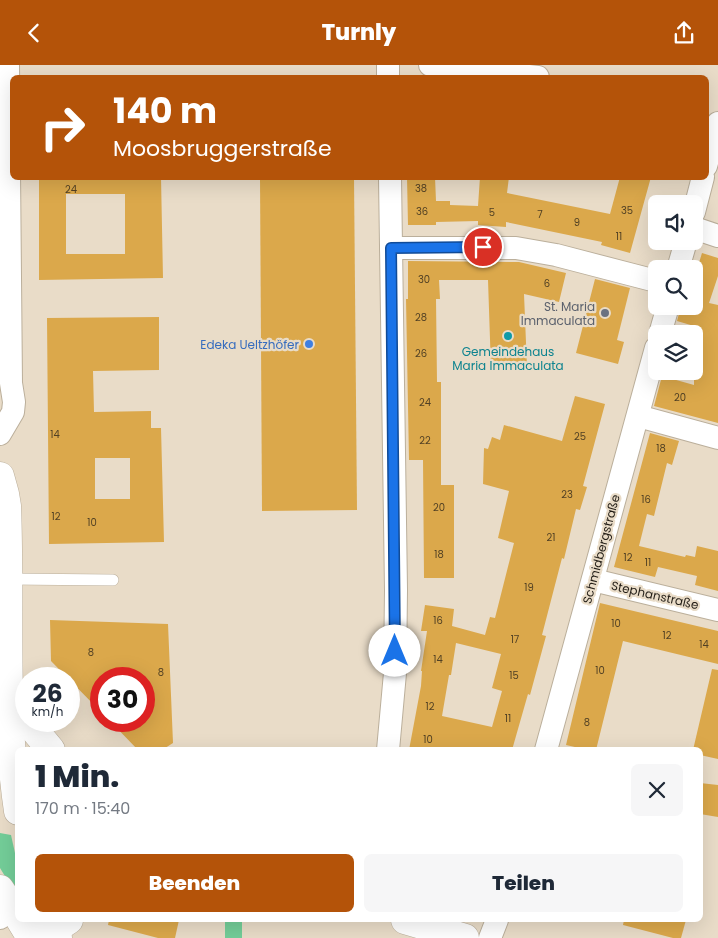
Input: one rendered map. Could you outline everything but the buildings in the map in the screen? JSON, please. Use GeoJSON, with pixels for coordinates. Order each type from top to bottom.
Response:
{"type":"FeatureCollection","features":[{"type":"Feature","properties":{"kind":"main road"},"geometry":{"type":"LineString","coordinates":[[0,476],[7,506],[8,696],[15,726]]}},
{"type":"Feature","properties":{"kind":"main road"},"geometry":{"type":"LineString","coordinates":[[15,747],[16,732]]}},
{"type":"Feature","properties":{"kind":"main road"},"geometry":{"type":"LineString","coordinates":[[20,732],[46,747]]}},
{"type":"Feature","properties":{"kind":"main road"},"geometry":{"type":"LineString","coordinates":[[15,756],[15,790]]}},
{"type":"Feature","properties":{"kind":"main road"},"geometry":{"type":"LineString","coordinates":[[0,817],[15,820]]}},
{"type":"Feature","properties":{"kind":"main road"},"geometry":{"type":"LineString","coordinates":[[26,922],[51,931]]}},
{"type":"Feature","properties":{"kind":"main road"},"geometry":{"type":"LineString","coordinates":[[412,922],[464,938]]}},
{"type":"Feature","properties":{"kind":"street"},"geometry":{"type":"LineString","coordinates":[[8,65],[10,118]]}},
{"type":"Feature","properties":{"kind":"street"},"geometry":{"type":"LineString","coordinates":[[430,65],[520,75]]}},
{"type":"Feature","properties":{"kind":"street"},"geometry":{"type":"LineString","coordinates":[[709,155],[718,121]]}},
{"type":"Feature","properties":{"kind":"street"},"geometry":{"type":"LineString","coordinates":[[0,434],[12,412],[14,402],[11,383],[11,180]]}},
{"type":"Feature","properties":{"kind":"street"},"geometry":{"type":"LineString","coordinates":[[388,747],[394,681],[396,608],[390,180]]}},
{"type":"Feature","properties":{"kind":"street"},"geometry":{"type":"LineString","coordinates":[[698,195],[702,180]]}},
{"type":"Feature","properties":{"kind":"street"},"geometry":{"type":"LineString","coordinates":[[703,231],[718,236]]}},
{"type":"Feature","properties":{"kind":"street"},"geometry":{"type":"LineString","coordinates":[[391,248],[516,248],[556,255],[648,279]]}},
{"type":"Feature","properties":{"kind":"street","name":"Schmidbergstraße"},"geometry":{"type":"LineString","coordinates":[[547,747],[648,378]]}},
{"type":"Feature","properties":{"kind":"street"},"geometry":{"type":"LineString","coordinates":[[0,407],[7,397],[11,383]]}},
{"type":"Feature","properties":{"kind":"street"},"geometry":{"type":"LineString","coordinates":[[638,416],[718,438]]}},
{"type":"Feature","properties":{"kind":"street","name":"Stephanstraße"},"geometry":{"type":"LineString","coordinates":[[593,580],[718,610]]}},
{"type":"Feature","properties":{"kind":"street"},"geometry":{"type":"LineString","coordinates":[[490,938],[496,922]]}},
{"type":"Feature","properties":{"kind":"lane"},"geometry":{"type":"LineString","coordinates":[[8,579],[113,580]]}},
{"type":"Feature","properties":{"kind":"green space"},"geometry":{"type":"Polygon","coordinates":[[[0,833],[11,835],[15,853],[15,893],[0,868],[0,833]]]}},
{"type":"Feature","properties":{"kind":"green space"},"geometry":{"type":"Polygon","coordinates":[[[225,922],[242,922],[242,938],[225,938],[225,922]]]}},
{"type":"Feature","properties":{"kind":"place","name":"St. Maria Immaculata"},"geometry":{"type":"Point","coordinates":[605,313]}},
{"type":"Feature","properties":{"kind":"place","name":"Gemeindehaus Maria Immaculata"},"geometry":{"type":"Point","coordinates":[508,336]}},
{"type":"Feature","properties":{"kind":"place","name":"Edeka Ueltzhöfer"},"geometry":{"type":"Point","coordinates":[309,344]}},
{"type":"Feature","properties":{"kind":"route"},"geometry":{"type":"LineString","coordinates":[[395,651],[391,248],[483,247]]}}]}
